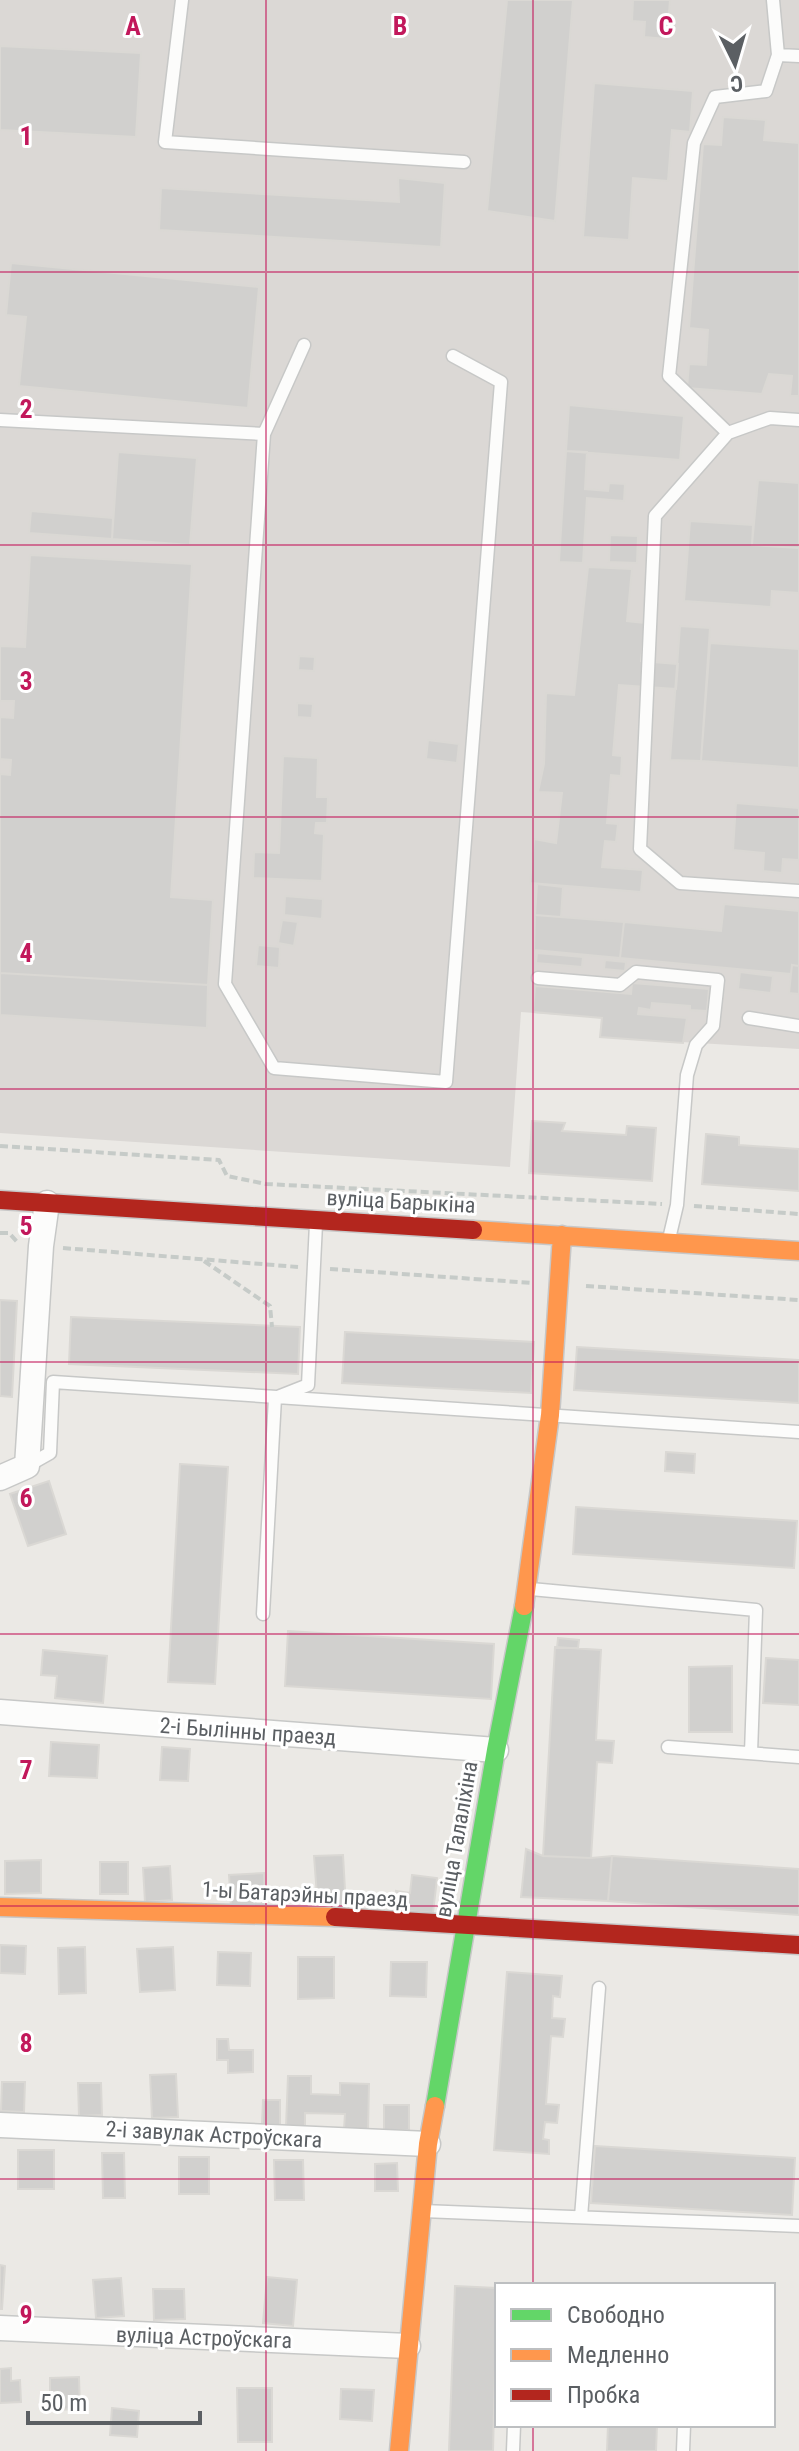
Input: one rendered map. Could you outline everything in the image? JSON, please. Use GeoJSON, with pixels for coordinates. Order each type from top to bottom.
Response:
{"type":"FeatureCollection","features":[{"type":"Feature","properties":{"kind":"street","name":"вуліца Барыкіна"},"geometry":{"type":"LineString","coordinates":[[0,1200],[799,1251]]}},
{"type":"Feature","properties":{"kind":"street"},"geometry":{"type":"LineString","coordinates":[[0,1478],[27,1466],[41,1246],[47,1203]]}},
{"type":"Feature","properties":{"kind":"street","name":"вуліца Талаліхіна"},"geometry":{"type":"LineString","coordinates":[[399,2451],[428,2144],[464,1927],[527,1589],[550,1415],[562,1235]]}},
{"type":"Feature","properties":{"kind":"street","name":"2-і Былінны праезд"},"geometry":{"type":"LineString","coordinates":[[0,1712],[496,1750]]}},
{"type":"Feature","properties":{"kind":"street","name":"1-ы Батарэйны праезд"},"geometry":{"type":"LineString","coordinates":[[0,1907],[321,1916],[799,1945]]}},
{"type":"Feature","properties":{"kind":"street","name":"2-і завулак Астроўскага"},"geometry":{"type":"LineString","coordinates":[[0,2125],[428,2144]]}},
{"type":"Feature","properties":{"kind":"street","name":"вуліца Астроўскага"},"geometry":{"type":"LineString","coordinates":[[0,2328],[408,2346]]}},
{"type":"Feature","properties":{"kind":"lane"},"geometry":{"type":"LineString","coordinates":[[182,0],[165,142],[464,162]]}},
{"type":"Feature","properties":{"kind":"lane"},"geometry":{"type":"LineString","coordinates":[[728,433],[669,376],[694,143],[715,97],[766,91],[778,55],[773,0]]}},
{"type":"Feature","properties":{"kind":"lane"},"geometry":{"type":"LineString","coordinates":[[778,55],[799,56]]}},
{"type":"Feature","properties":{"kind":"lane"},"geometry":{"type":"LineString","coordinates":[[304,345],[264,434],[225,984],[274,1068],[446,1082],[501,382],[453,356]]}},
{"type":"Feature","properties":{"kind":"lane"},"geometry":{"type":"LineString","coordinates":[[799,420],[770,418],[728,433],[655,516],[640,849],[680,883],[799,891]]}},
{"type":"Feature","properties":{"kind":"lane"},"geometry":{"type":"LineString","coordinates":[[0,420],[264,434]]}},
{"type":"Feature","properties":{"kind":"lane"},"geometry":{"type":"LineString","coordinates":[[538,978],[620,985],[636,972],[718,980],[713,1026],[696,1045],[687,1075],[677,1205],[669,1242]]}},
{"type":"Feature","properties":{"kind":"lane"},"geometry":{"type":"LineString","coordinates":[[749,1018],[799,1026]]}},
{"type":"Feature","properties":{"kind":"lane"},"geometry":{"type":"LineString","coordinates":[[275,1398],[308,1385],[316,1220]]}},
{"type":"Feature","properties":{"kind":"lane"},"geometry":{"type":"LineString","coordinates":[[27,1466],[50,1453],[53,1382],[799,1432]]}},
{"type":"Feature","properties":{"kind":"lane"},"geometry":{"type":"LineString","coordinates":[[263,1614],[275,1398]]}},
{"type":"Feature","properties":{"kind":"lane"},"geometry":{"type":"LineString","coordinates":[[527,1589],[756,1610],[751,1753]]}},
{"type":"Feature","properties":{"kind":"lane"},"geometry":{"type":"LineString","coordinates":[[668,1747],[799,1757]]}},
{"type":"Feature","properties":{"kind":"lane"},"geometry":{"type":"LineString","coordinates":[[581,2217],[599,1988]]}},
{"type":"Feature","properties":{"kind":"lane"},"geometry":{"type":"LineString","coordinates":[[420,2211],[799,2226]]}},
{"type":"Feature","properties":{"kind":"lane"},"geometry":{"type":"LineString","coordinates":[[513,2451],[514,2427]]}},
{"type":"Feature","properties":{"kind":"lane"},"geometry":{"type":"LineString","coordinates":[[683,2451],[684,2427]]}},
{"type":"Feature","properties":{"kind":"path"},"geometry":{"type":"LineString","coordinates":[[0,1146],[219,1160],[227,1176],[266,1184],[799,1214]]}},
{"type":"Feature","properties":{"kind":"path"},"geometry":{"type":"LineString","coordinates":[[0,1233],[9,1233],[19,1244],[41,1246],[314,1268],[799,1300]]}},
{"type":"Feature","properties":{"kind":"path"},"geometry":{"type":"LineString","coordinates":[[201,1259],[270,1306],[272,1327]]}},
{"type":"Feature","properties":{"kind":"shaded area"},"geometry":{"type":"Polygon","coordinates":[[[0,0],[799,0],[799,1049],[600,1037],[601,1018],[521,1012],[510,1167],[0,1133],[0,0]]]}},
{"type":"Feature","properties":{"kind":"building"},"geometry":{"type":"Polygon","coordinates":[[[507,0],[573,0],[555,221],[487,211],[507,0]]]}},
{"type":"Feature","properties":{"kind":"building"},"geometry":{"type":"Polygon","coordinates":[[[633,0],[670,0],[667,39],[644,37],[645,22],[632,21],[633,0]]]}},
{"type":"Feature","properties":{"kind":"building"},"geometry":{"type":"Polygon","coordinates":[[[0,46],[141,53],[136,137],[0,130],[0,46]]]}},
{"type":"Feature","properties":{"kind":"building"},"geometry":{"type":"Polygon","coordinates":[[[594,83],[693,91],[690,132],[672,130],[668,181],[633,178],[629,240],[583,237],[594,83]]]}},
{"type":"Feature","properties":{"kind":"building"},"geometry":{"type":"Polygon","coordinates":[[[723,117],[766,120],[764,140],[799,143],[799,396],[790,396],[792,376],[769,374],[762,394],[687,388],[689,364],[706,365],[708,330],[689,328],[703,144],[721,145],[723,117]]]}},
{"type":"Feature","properties":{"kind":"building"},"geometry":{"type":"Polygon","coordinates":[[[398,178],[445,183],[441,247],[159,230],[161,188],[399,202],[398,178]]]}},
{"type":"Feature","properties":{"kind":"building"},"geometry":{"type":"Polygon","coordinates":[[[11,263],[259,287],[248,408],[19,386],[26,317],[6,315],[11,263]]]}},
{"type":"Feature","properties":{"kind":"building"},"geometry":{"type":"Polygon","coordinates":[[[569,405],[684,416],[680,460],[566,451],[569,405]]]}},
{"type":"Feature","properties":{"kind":"building"},"geometry":{"type":"Polygon","coordinates":[[[566,451],[587,452],[585,489],[608,491],[609,483],[625,484],[624,501],[587,498],[583,563],[559,562],[566,451]]]}},
{"type":"Feature","properties":{"kind":"building"},"geometry":{"type":"Polygon","coordinates":[[[118,452],[197,458],[190,545],[112,539],[118,452]]]}},
{"type":"Feature","properties":{"kind":"building"},"geometry":{"type":"Polygon","coordinates":[[[758,480],[799,483],[799,548],[752,545],[758,480]]]}},
{"type":"Feature","properties":{"kind":"building"},"geometry":{"type":"Polygon","coordinates":[[[31,511],[113,518],[112,539],[29,533],[31,511]]]}},
{"type":"Feature","properties":{"kind":"building"},"geometry":{"type":"Polygon","coordinates":[[[690,521],[753,525],[752,545],[799,548],[799,593],[772,591],[771,607],[684,601],[690,521]]]}},
{"type":"Feature","properties":{"kind":"building"},"geometry":{"type":"Polygon","coordinates":[[[610,535],[638,536],[637,563],[609,562],[610,535]]]}},
{"type":"Feature","properties":{"kind":"building"},"geometry":{"type":"Polygon","coordinates":[[[30,555],[192,564],[171,897],[213,900],[208,985],[0,973],[0,774],[10,775],[11,760],[0,759],[0,717],[13,718],[14,701],[0,701],[0,646],[25,647],[30,555]]]}},
{"type":"Feature","properties":{"kind":"building"},"geometry":{"type":"Polygon","coordinates":[[[588,567],[632,569],[627,621],[645,623],[641,661],[678,664],[676,689],[619,685],[613,755],[622,756],[621,776],[611,775],[607,823],[618,824],[616,842],[605,841],[602,867],[643,870],[641,892],[530,883],[534,839],[556,843],[562,793],[538,792],[544,764],[546,693],[574,695],[588,567]]]}},
{"type":"Feature","properties":{"kind":"building"},"geometry":{"type":"Polygon","coordinates":[[[680,626],[710,628],[701,761],[670,760],[680,626]]]}},
{"type":"Feature","properties":{"kind":"building"},"geometry":{"type":"Polygon","coordinates":[[[710,643],[799,649],[799,768],[701,761],[710,643]]]}},
{"type":"Feature","properties":{"kind":"building"},"geometry":{"type":"Polygon","coordinates":[[[299,656],[315,657],[314,671],[298,670],[299,656]]]}},
{"type":"Feature","properties":{"kind":"building"},"geometry":{"type":"Polygon","coordinates":[[[297,703],[313,704],[312,718],[297,717],[297,703]]]}},
{"type":"Feature","properties":{"kind":"building"},"geometry":{"type":"Polygon","coordinates":[[[428,740],[459,744],[457,763],[426,759],[428,740]]]}},
{"type":"Feature","properties":{"kind":"building"},"geometry":{"type":"Polygon","coordinates":[[[283,756],[318,758],[317,797],[328,797],[327,823],[316,823],[315,833],[324,834],[322,881],[253,878],[254,852],[279,853],[283,756]]]}},
{"type":"Feature","properties":{"kind":"building"},"geometry":{"type":"Polygon","coordinates":[[[736,803],[799,808],[799,860],[783,859],[782,873],[763,871],[764,853],[733,850],[736,803]]]}},
{"type":"Feature","properties":{"kind":"building"},"geometry":{"type":"Polygon","coordinates":[[[537,884],[563,887],[561,917],[535,915],[537,884]]]}},
{"type":"Feature","properties":{"kind":"building"},"geometry":{"type":"Polygon","coordinates":[[[285,896],[323,899],[322,919],[284,915],[285,896]]]}},
{"type":"Feature","properties":{"kind":"building"},"geometry":{"type":"Polygon","coordinates":[[[724,904],[799,911],[799,966],[792,965],[791,974],[620,958],[624,922],[721,931],[724,904]]]}},
{"type":"Feature","properties":{"kind":"building"},"geometry":{"type":"Polygon","coordinates":[[[535,915],[624,922],[620,958],[534,950],[535,915]]]}},
{"type":"Feature","properties":{"kind":"building"},"geometry":{"type":"Polygon","coordinates":[[[282,920],[298,922],[294,946],[278,943],[282,920]]]}},
{"type":"Feature","properties":{"kind":"building"},"geometry":{"type":"Polygon","coordinates":[[[258,945],[280,947],[279,968],[256,966],[258,945]]]}},
{"type":"Feature","properties":{"kind":"building"},"geometry":{"type":"Polygon","coordinates":[[[537,953],[583,957],[582,967],[536,963],[537,953]]]}},
{"type":"Feature","properties":{"kind":"building"},"geometry":{"type":"Polygon","coordinates":[[[605,960],[626,962],[625,971],[604,969],[605,960]]]}},
{"type":"Feature","properties":{"kind":"building"},"geometry":{"type":"Polygon","coordinates":[[[792,965],[799,966],[799,994],[789,993],[792,965]]]}},
{"type":"Feature","properties":{"kind":"building"},"geometry":{"type":"Polygon","coordinates":[[[740,972],[773,976],[771,993],[738,989],[740,972]]]}},
{"type":"Feature","properties":{"kind":"building"},"geometry":{"type":"Polygon","coordinates":[[[0,973],[208,985],[207,1028],[0,1015],[0,973]]]}},
{"type":"Feature","properties":{"kind":"building"},"geometry":{"type":"Polygon","coordinates":[[[632,983],[709,989],[707,1011],[690,1010],[690,1006],[652,1003],[651,1010],[639,1008],[638,1014],[687,1018],[683,1043],[600,1037],[602,1018],[533,1012],[535,986],[631,994],[632,983]]]}},
{"type":"Feature","properties":{"kind":"building"},"geometry":{"type":"Polygon","coordinates":[[[532,1121],[565,1123],[562,1131],[626,1135],[627,1126],[656,1128],[652,1181],[529,1173],[532,1121]]]}},
{"type":"Feature","properties":{"kind":"building"},"geometry":{"type":"Polygon","coordinates":[[[706,1134],[739,1137],[739,1145],[799,1149],[799,1191],[702,1184],[706,1134]]]}},
{"type":"Feature","properties":{"kind":"building"},"geometry":{"type":"Polygon","coordinates":[[[0,1300],[17,1301],[12,1397],[0,1396],[0,1300]]]}},
{"type":"Feature","properties":{"kind":"building"},"geometry":{"type":"Polygon","coordinates":[[[71,1317],[300,1327],[298,1374],[69,1364],[71,1317]]]}},
{"type":"Feature","properties":{"kind":"building"},"geometry":{"type":"Polygon","coordinates":[[[345,1332],[534,1342],[531,1393],[342,1383],[345,1332]]]}},
{"type":"Feature","properties":{"kind":"building"},"geometry":{"type":"Polygon","coordinates":[[[577,1347],[799,1360],[799,1403],[574,1390],[577,1347]]]}},
{"type":"Feature","properties":{"kind":"building"},"geometry":{"type":"Polygon","coordinates":[[[666,1452],[695,1454],[694,1473],[665,1471],[666,1452]]]}},
{"type":"Feature","properties":{"kind":"building"},"geometry":{"type":"Polygon","coordinates":[[[180,1464],[228,1467],[215,1684],[168,1682],[180,1464]]]}},
{"type":"Feature","properties":{"kind":"building"},"geometry":{"type":"Polygon","coordinates":[[[49,1481],[66,1534],[28,1546],[10,1494],[49,1481]]]}},
{"type":"Feature","properties":{"kind":"building"},"geometry":{"type":"Polygon","coordinates":[[[576,1507],[797,1521],[794,1568],[573,1554],[576,1507]]]}},
{"type":"Feature","properties":{"kind":"building"},"geometry":{"type":"Polygon","coordinates":[[[288,1631],[494,1644],[491,1699],[285,1686],[288,1631]]]}},
{"type":"Feature","properties":{"kind":"building"},"geometry":{"type":"Polygon","coordinates":[[[558,1638],[579,1640],[578,1648],[557,1648],[558,1638]]]}},
{"type":"Feature","properties":{"kind":"building"},"geometry":{"type":"Polygon","coordinates":[[[555,1647],[601,1650],[596,1740],[614,1741],[612,1763],[597,1762],[591,1858],[543,1856],[555,1647]]]}},
{"type":"Feature","properties":{"kind":"building"},"geometry":{"type":"Polygon","coordinates":[[[43,1650],[107,1656],[103,1703],[55,1698],[57,1676],[41,1675],[43,1650]]]}},
{"type":"Feature","properties":{"kind":"building"},"geometry":{"type":"Polygon","coordinates":[[[766,1658],[799,1660],[799,1705],[763,1703],[766,1658]]]}},
{"type":"Feature","properties":{"kind":"building"},"geometry":{"type":"Polygon","coordinates":[[[732,1666],[732,1732],[689,1732],[689,1667],[732,1666]]]}},
{"type":"Feature","properties":{"kind":"building"},"geometry":{"type":"Polygon","coordinates":[[[51,1742],[99,1745],[97,1778],[49,1776],[51,1742]]]}},
{"type":"Feature","properties":{"kind":"building"},"geometry":{"type":"Polygon","coordinates":[[[162,1747],[190,1749],[188,1781],[160,1780],[162,1747]]]}},
{"type":"Feature","properties":{"kind":"building"},"geometry":{"type":"Polygon","coordinates":[[[526,1849],[543,1856],[612,1856],[608,1901],[521,1897],[526,1849]]]}},
{"type":"Feature","properties":{"kind":"building"},"geometry":{"type":"Polygon","coordinates":[[[343,1855],[346,1907],[318,1909],[314,1856],[343,1855]]]}},
{"type":"Feature","properties":{"kind":"building"},"geometry":{"type":"Polygon","coordinates":[[[612,1856],[799,1869],[799,1915],[608,1901],[612,1856]]]}},
{"type":"Feature","properties":{"kind":"building"},"geometry":{"type":"Polygon","coordinates":[[[41,1860],[41,1893],[5,1894],[5,1861],[41,1860]]]}},
{"type":"Feature","properties":{"kind":"building"},"geometry":{"type":"Polygon","coordinates":[[[100,1862],[128,1862],[128,1894],[100,1894],[100,1862]]]}},
{"type":"Feature","properties":{"kind":"building"},"geometry":{"type":"Polygon","coordinates":[[[170,1866],[172,1900],[145,1902],[143,1868],[170,1866]]]}},
{"type":"Feature","properties":{"kind":"building"},"geometry":{"type":"Polygon","coordinates":[[[264,1873],[265,1906],[231,1907],[229,1875],[264,1873]]]}},
{"type":"Feature","properties":{"kind":"building"},"geometry":{"type":"Polygon","coordinates":[[[412,1875],[437,1878],[433,1913],[394,1910],[396,1891],[410,1893],[412,1875]]]}},
{"type":"Feature","properties":{"kind":"building"},"geometry":{"type":"Polygon","coordinates":[[[0,1945],[26,1946],[25,1974],[0,1973],[0,1945]]]}},
{"type":"Feature","properties":{"kind":"building"},"geometry":{"type":"Polygon","coordinates":[[[85,1947],[86,1993],[59,1994],[58,1948],[85,1947]]]}},
{"type":"Feature","properties":{"kind":"building"},"geometry":{"type":"Polygon","coordinates":[[[173,1947],[175,1990],[140,1992],[137,1949],[173,1947]]]}},
{"type":"Feature","properties":{"kind":"building"},"geometry":{"type":"Polygon","coordinates":[[[218,1952],[251,1953],[250,1986],[217,1985],[218,1952]]]}},
{"type":"Feature","properties":{"kind":"building"},"geometry":{"type":"Polygon","coordinates":[[[298,1957],[334,1957],[334,1998],[298,1999],[298,1957]]]}},
{"type":"Feature","properties":{"kind":"building"},"geometry":{"type":"Polygon","coordinates":[[[391,1962],[427,1962],[426,1997],[390,1996],[391,1962]]]}},
{"type":"Feature","properties":{"kind":"building"},"geometry":{"type":"Polygon","coordinates":[[[507,1972],[562,1976],[560,1997],[553,1996],[552,2018],[565,2019],[563,2037],[551,2036],[546,2104],[559,2105],[557,2123],[545,2122],[543,2139],[549,2140],[549,2154],[494,2150],[507,1972]]]}},
{"type":"Feature","properties":{"kind":"building"},"geometry":{"type":"Polygon","coordinates":[[[217,2039],[228,2039],[229,2050],[253,2050],[253,2072],[228,2073],[228,2060],[217,2060],[217,2039]]]}},
{"type":"Feature","properties":{"kind":"building"},"geometry":{"type":"Polygon","coordinates":[[[176,2074],[178,2117],[152,2118],[150,2075],[176,2074]]]}},
{"type":"Feature","properties":{"kind":"building"},"geometry":{"type":"Polygon","coordinates":[[[288,2076],[311,2076],[311,2094],[340,2095],[340,2083],[369,2084],[368,2130],[344,2129],[345,2114],[305,2113],[305,2128],[286,2127],[288,2076]]]}},
{"type":"Feature","properties":{"kind":"building"},"geometry":{"type":"Polygon","coordinates":[[[2,2082],[25,2082],[24,2112],[1,2111],[2,2082]]]}},
{"type":"Feature","properties":{"kind":"building"},"geometry":{"type":"Polygon","coordinates":[[[78,2083],[101,2083],[102,2115],[79,2116],[78,2083]]]}},
{"type":"Feature","properties":{"kind":"building"},"geometry":{"type":"Polygon","coordinates":[[[263,2100],[280,2100],[280,2125],[262,2124],[263,2100]]]}},
{"type":"Feature","properties":{"kind":"building"},"geometry":{"type":"Polygon","coordinates":[[[384,2105],[409,2105],[409,2130],[384,2130],[384,2105]]]}},
{"type":"Feature","properties":{"kind":"building"},"geometry":{"type":"Polygon","coordinates":[[[595,2146],[795,2158],[792,2215],[591,2203],[595,2146]]]}},
{"type":"Feature","properties":{"kind":"building"},"geometry":{"type":"Polygon","coordinates":[[[18,2150],[54,2150],[54,2189],[18,2189],[18,2150]]]}},
{"type":"Feature","properties":{"kind":"building"},"geometry":{"type":"Polygon","coordinates":[[[102,2153],[124,2153],[125,2198],[103,2198],[102,2153]]]}},
{"type":"Feature","properties":{"kind":"building"},"geometry":{"type":"Polygon","coordinates":[[[179,2157],[209,2157],[209,2194],[179,2194],[179,2157]]]}},
{"type":"Feature","properties":{"kind":"building"},"geometry":{"type":"Polygon","coordinates":[[[274,2160],[303,2160],[304,2200],[275,2200],[274,2160]]]}},
{"type":"Feature","properties":{"kind":"building"},"geometry":{"type":"Polygon","coordinates":[[[397,2163],[398,2191],[375,2191],[375,2164],[397,2163]]]}},
{"type":"Feature","properties":{"kind":"building"},"geometry":{"type":"Polygon","coordinates":[[[0,2265],[5,2266],[2,2309],[0,2309],[0,2265]]]}},
{"type":"Feature","properties":{"kind":"building"},"geometry":{"type":"Polygon","coordinates":[[[267,2277],[297,2280],[293,2326],[263,2323],[267,2277]]]}},
{"type":"Feature","properties":{"kind":"building"},"geometry":{"type":"Polygon","coordinates":[[[121,2278],[124,2316],[96,2318],[93,2280],[121,2278]]]}},
{"type":"Feature","properties":{"kind":"building"},"geometry":{"type":"Polygon","coordinates":[[[455,2286],[495,2288],[493,2451],[449,2451],[455,2286]]]}},
{"type":"Feature","properties":{"kind":"building"},"geometry":{"type":"Polygon","coordinates":[[[153,2289],[184,2289],[185,2319],[154,2320],[153,2289]]]}},
{"type":"Feature","properties":{"kind":"building"},"geometry":{"type":"Polygon","coordinates":[[[11,2368],[11,2381],[20,2380],[21,2402],[0,2403],[0,2369],[11,2368]]]}},
{"type":"Feature","properties":{"kind":"building"},"geometry":{"type":"Polygon","coordinates":[[[79,2377],[80,2409],[50,2410],[50,2378],[79,2377]]]}},
{"type":"Feature","properties":{"kind":"building"},"geometry":{"type":"Polygon","coordinates":[[[237,2388],[272,2388],[272,2442],[238,2442],[237,2388]]]}},
{"type":"Feature","properties":{"kind":"building"},"geometry":{"type":"Polygon","coordinates":[[[341,2389],[374,2390],[372,2421],[340,2419],[341,2389]]]}},
{"type":"Feature","properties":{"kind":"building"},"geometry":{"type":"Polygon","coordinates":[[[112,2408],[139,2411],[137,2437],[110,2435],[112,2408]]]}},
{"type":"Feature","properties":{"kind":"building"},"geometry":{"type":"Polygon","coordinates":[[[608,2427],[657,2427],[656,2451],[607,2451],[608,2427]]]}},
{"type":"Feature","properties":{"kind":"traffic: fast"},"geometry":{"type":"LineString","coordinates":[[435,2106],[524,1606]]}},
{"type":"Feature","properties":{"kind":"traffic: slow"},"geometry":{"type":"LineString","coordinates":[[473,1230],[799,1251]]}},
{"type":"Feature","properties":{"kind":"traffic: slow"},"geometry":{"type":"LineString","coordinates":[[524,1606],[550,1415],[562,1235]]}},
{"type":"Feature","properties":{"kind":"traffic: slow"},"geometry":{"type":"LineString","coordinates":[[0,1907],[335,1917]]}},
{"type":"Feature","properties":{"kind":"traffic: slow"},"geometry":{"type":"LineString","coordinates":[[399,2451],[428,2144],[435,2106]]}},
{"type":"Feature","properties":{"kind":"traffic: jam"},"geometry":{"type":"LineString","coordinates":[[0,1200],[473,1230]]}},
{"type":"Feature","properties":{"kind":"traffic: jam"},"geometry":{"type":"LineString","coordinates":[[335,1917],[799,1945]]}}]}
